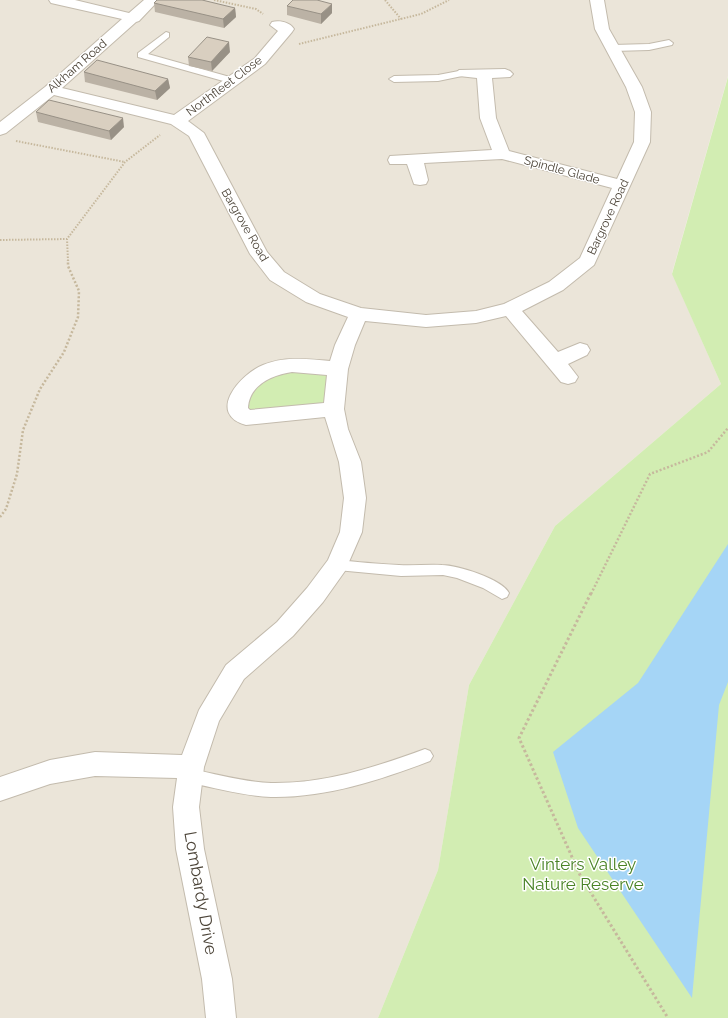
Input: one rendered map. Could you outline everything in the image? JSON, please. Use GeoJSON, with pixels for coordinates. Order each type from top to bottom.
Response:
{"type":"FeatureCollection","features":[{"type":"Feature","properties":{"kind":"street"},"geometry":{"type":"LineString","coordinates":[[56,0],[134,18]]}},
{"type":"Feature","properties":{"kind":"street","name":"Alkham Road"},"geometry":{"type":"LineString","coordinates":[[0,130],[51,90],[134,18],[152,0]]}},
{"type":"Feature","properties":{"kind":"street","name":"Bargrove Road"},"geometry":{"type":"LineString","coordinates":[[177,121],[196,133],[259,254],[277,276],[313,298],[358,314],[426,321],[476,317],[510,309],[556,286],[588,261],[642,142],[643,112],[634,87],[602,29],[597,0]]}},
{"type":"Feature","properties":{"kind":"street","name":"Northfleet Close"},"geometry":{"type":"LineString","coordinates":[[51,90],[177,121],[260,61],[287,28],[277,25]]}},
{"type":"Feature","properties":{"kind":"street"},"geometry":{"type":"LineString","coordinates":[[464,73],[505,74]]}},
{"type":"Feature","properties":{"kind":"street"},"geometry":{"type":"LineString","coordinates":[[484,73],[488,118],[502,154]]}},
{"type":"Feature","properties":{"kind":"street","name":"Spindle Glade"},"geometry":{"type":"LineString","coordinates":[[396,160],[502,154],[623,186]]}},
{"type":"Feature","properties":{"kind":"street"},"geometry":{"type":"LineString","coordinates":[[414,159],[420,180]]}},
{"type":"Feature","properties":{"kind":"street"},"geometry":{"type":"LineString","coordinates":[[510,309],[568,377]]}},
{"type":"Feature","properties":{"kind":"street","name":"Lombardy Drive"},"geometry":{"type":"LineString","coordinates":[[221,1018],[217,979],[190,849],[186,807],[190,771],[208,718],[235,672],[285,629],[315,595],[337,565],[351,532],[355,498],[350,462],[338,429],[334,409],[338,369],[345,345],[358,314]]}},
{"type":"Feature","properties":{"kind":"street"},"geometry":{"type":"LineString","coordinates":[[555,362],[580,350]]}},
{"type":"Feature","properties":{"kind":"street"},"geometry":{"type":"LineString","coordinates":[[334,409],[246,418],[238,411],[238,398],[256,377],[270,368],[293,365],[338,369]]}},
{"type":"Feature","properties":{"kind":"street"},"geometry":{"type":"LineString","coordinates":[[0,789],[50,772],[96,764],[190,771]]}},
{"type":"Feature","properties":{"kind":"lane"},"geometry":{"type":"LineString","coordinates":[[166,35],[141,55],[234,80]]}},
{"type":"Feature","properties":{"kind":"lane"},"geometry":{"type":"LineString","coordinates":[[613,48],[649,47],[668,43]]}},
{"type":"Feature","properties":{"kind":"lane"},"geometry":{"type":"LineString","coordinates":[[394,79],[434,78],[464,73]]}},
{"type":"Feature","properties":{"kind":"lane"},"geometry":{"type":"LineString","coordinates":[[337,565],[401,570],[443,570],[458,573],[488,584],[502,594]]}},
{"type":"Feature","properties":{"kind":"lane"},"geometry":{"type":"LineString","coordinates":[[190,771],[269,790],[322,785],[385,771],[425,756]]}},
{"type":"Feature","properties":{"kind":"path"},"geometry":{"type":"LineString","coordinates":[[214,0],[256,9],[277,25]]}},
{"type":"Feature","properties":{"kind":"path"},"geometry":{"type":"LineString","coordinates":[[385,0],[401,19]]}},
{"type":"Feature","properties":{"kind":"path"},"geometry":{"type":"LineString","coordinates":[[299,44],[421,14],[449,0]]}},
{"type":"Feature","properties":{"kind":"path"},"geometry":{"type":"LineString","coordinates":[[0,517],[6,509],[17,474],[23,430],[40,390],[64,352],[78,317],[78,291],[68,266],[67,239],[125,162],[177,121]]}},
{"type":"Feature","properties":{"kind":"path"},"geometry":{"type":"LineString","coordinates":[[16,141],[125,162]]}},
{"type":"Feature","properties":{"kind":"path"},"geometry":{"type":"LineString","coordinates":[[0,240],[67,239]]}},
{"type":"Feature","properties":{"kind":"path"},"geometry":{"type":"LineString","coordinates":[[668,1018],[580,875],[519,738],[650,474],[708,452],[728,428]]}},
{"type":"Feature","properties":{"kind":"shaded area"},"geometry":{"type":"Polygon","coordinates":[[[0,0],[728,0],[728,76],[672,273],[721,384],[555,526],[469,685],[438,870],[378,1018],[0,1018],[0,0]]]}},
{"type":"Feature","properties":{"kind":"green space","name":"Vinters Valley Nature Reserve"},"geometry":{"type":"Polygon","coordinates":[[[728,77],[728,1018],[378,1018],[438,870],[469,685],[555,526],[721,384],[672,274],[728,77]]]}},
{"type":"Feature","properties":{"kind":"green space"},"geometry":{"type":"Polygon","coordinates":[[[270,368],[338,369],[334,409],[246,418],[238,398],[270,368]]]}},
{"type":"Feature","properties":{"kind":"water"},"geometry":{"type":"Polygon","coordinates":[[[728,544],[728,682],[719,705],[692,998],[578,828],[553,752],[638,683],[728,544]]]}},
{"type":"Feature","properties":{"kind":"building"},"geometry":{"type":"Polygon","coordinates":[[[157,0],[202,0],[235,8],[223,19],[154,3],[157,0]]]}},
{"type":"Feature","properties":{"kind":"building"},"geometry":{"type":"Polygon","coordinates":[[[293,0],[317,0],[332,4],[321,14],[287,6],[293,0]]]}},
{"type":"Feature","properties":{"kind":"building"},"geometry":{"type":"Polygon","coordinates":[[[207,37],[229,42],[211,62],[188,57],[207,37]]]}},
{"type":"Feature","properties":{"kind":"building"},"geometry":{"type":"Polygon","coordinates":[[[97,60],[168,79],[155,91],[84,72],[97,60]]]}},
{"type":"Feature","properties":{"kind":"building"},"geometry":{"type":"Polygon","coordinates":[[[49,100],[123,118],[109,131],[36,112],[49,100]]]}}]}
